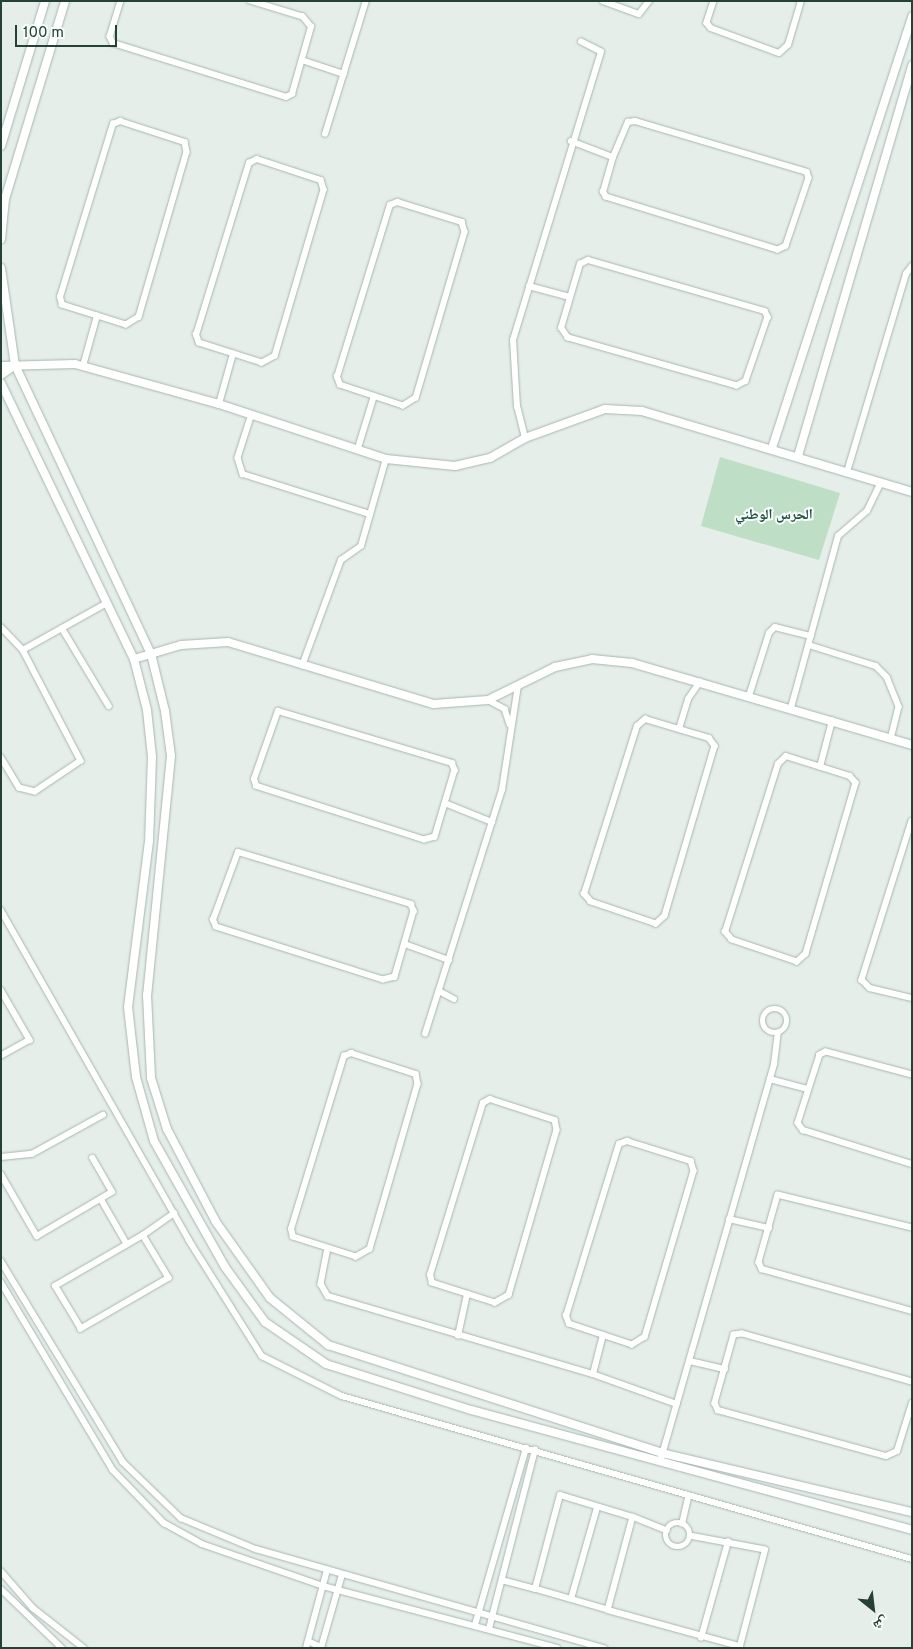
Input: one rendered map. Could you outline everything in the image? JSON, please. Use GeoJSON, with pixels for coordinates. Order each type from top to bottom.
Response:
{"type":"FeatureCollection","features":[{"type":"Feature","properties":{"kind":"street"},"geometry":{"type":"LineString","coordinates":[[1,146],[45,1]]}},
{"type":"Feature","properties":{"kind":"street"},"geometry":{"type":"LineString","coordinates":[[1,239],[5,199],[65,1]]}},
{"type":"Feature","properties":{"kind":"street"},"geometry":{"type":"LineString","coordinates":[[121,1],[110,36],[113,43],[280,97],[292,94],[311,27],[308,20],[250,1]]}},
{"type":"Feature","properties":{"kind":"street"},"geometry":{"type":"LineString","coordinates":[[325,134],[366,1]]}},
{"type":"Feature","properties":{"kind":"street"},"geometry":{"type":"LineString","coordinates":[[603,1],[639,14],[649,1]]}},
{"type":"Feature","properties":{"kind":"street"},"geometry":{"type":"LineString","coordinates":[[714,1],[707,23],[711,28],[779,53],[788,45],[801,1]]}},
{"type":"Feature","properties":{"kind":"street"},"geometry":{"type":"LineString","coordinates":[[772,448],[911,20]]}},
{"type":"Feature","properties":{"kind":"street"},"geometry":{"type":"LineString","coordinates":[[526,438],[517,407],[513,340],[570,141],[601,52],[581,42]]}},
{"type":"Feature","properties":{"kind":"street"},"geometry":{"type":"LineString","coordinates":[[302,60],[344,74]]}},
{"type":"Feature","properties":{"kind":"street"},"geometry":{"type":"LineString","coordinates":[[798,456],[912,65]]}},
{"type":"Feature","properties":{"kind":"street"},"geometry":{"type":"LineString","coordinates":[[120,121],[185,142],[187,156],[139,317],[126,325],[97,316],[62,305],[60,296],[113,124],[120,121]]}},
{"type":"Feature","properties":{"kind":"street"},"geometry":{"type":"LineString","coordinates":[[635,121],[807,172],[809,178],[786,246],[778,250],[606,197],[602,192],[613,157],[628,122],[635,121]]}},
{"type":"Feature","properties":{"kind":"street"},"geometry":{"type":"LineString","coordinates":[[570,141],[613,157]]}},
{"type":"Feature","properties":{"kind":"street"},"geometry":{"type":"LineString","coordinates":[[257,160],[321,180],[324,195],[275,356],[262,364],[233,354],[199,343],[196,335],[249,163],[257,160]]}},
{"type":"Feature","properties":{"kind":"street"},"geometry":{"type":"LineString","coordinates":[[397,202],[462,222],[464,237],[416,398],[403,406],[374,396],[340,385],[337,377],[390,205],[397,202]]}},
{"type":"Feature","properties":{"kind":"street"},"geometry":{"type":"LineString","coordinates":[[588,260],[764,311],[768,317],[746,381],[737,386],[568,338],[561,328],[570,297],[580,264],[588,260]]}},
{"type":"Feature","properties":{"kind":"street"},"geometry":{"type":"LineString","coordinates":[[847,472],[906,274],[912,266]]}},
{"type":"Feature","properties":{"kind":"street"},"geometry":{"type":"LineString","coordinates":[[1,268],[15,365],[151,654],[171,756],[147,995],[151,1078],[167,1129],[216,1222],[270,1298],[328,1344],[662,1453],[912,1512]]}},
{"type":"Feature","properties":{"kind":"street"},"geometry":{"type":"LineString","coordinates":[[528,286],[570,297]]}},
{"type":"Feature","properties":{"kind":"street"},"geometry":{"type":"LineString","coordinates":[[83,366],[97,316]]}},
{"type":"Feature","properties":{"kind":"street"},"geometry":{"type":"LineString","coordinates":[[219,404],[233,354]]}},
{"type":"Feature","properties":{"kind":"street"},"geometry":{"type":"LineString","coordinates":[[1,375],[15,365]]}},
{"type":"Feature","properties":{"kind":"street"},"geometry":{"type":"LineString","coordinates":[[1,366],[83,366],[252,414],[358,448],[386,459],[464,464],[490,458],[526,438],[605,409],[642,412],[772,448],[912,492]]}},
{"type":"Feature","properties":{"kind":"street"},"geometry":{"type":"LineString","coordinates":[[1,384],[134,659],[152,757],[149,841],[128,1007],[136,1076],[154,1141],[225,1267],[265,1322],[326,1364],[660,1462],[912,1530]]}},
{"type":"Feature","properties":{"kind":"street"},"geometry":{"type":"LineString","coordinates":[[358,448],[374,396]]}},
{"type":"Feature","properties":{"kind":"street"},"geometry":{"type":"LineString","coordinates":[[252,414],[238,458],[243,474],[370,514]]}},
{"type":"Feature","properties":{"kind":"street"},"geometry":{"type":"LineString","coordinates":[[302,666],[341,560],[360,546],[386,459]]}},
{"type":"Feature","properties":{"kind":"street"},"geometry":{"type":"LineString","coordinates":[[791,708],[838,536],[867,511],[881,482]]}},
{"type":"Feature","properties":{"kind":"street"},"geometry":{"type":"LineString","coordinates":[[22,650],[107,603]]}},
{"type":"Feature","properties":{"kind":"street"},"geometry":{"type":"LineString","coordinates":[[1,627],[22,650],[81,760],[35,792],[19,788],[1,758]]}},
{"type":"Feature","properties":{"kind":"street"},"geometry":{"type":"LineString","coordinates":[[748,696],[768,633],[775,627],[811,636]]}},
{"type":"Feature","properties":{"kind":"street"},"geometry":{"type":"LineString","coordinates":[[62,628],[109,706]]}},
{"type":"Feature","properties":{"kind":"street"},"geometry":{"type":"LineString","coordinates":[[134,659],[201,642],[228,642],[302,666],[434,704],[488,700],[555,667],[592,659],[632,663],[791,708],[912,745]]}},
{"type":"Feature","properties":{"kind":"street"},"geometry":{"type":"LineString","coordinates":[[808,645],[876,666],[887,677],[899,707],[891,739]]}},
{"type":"Feature","properties":{"kind":"street"},"geometry":{"type":"LineString","coordinates":[[678,729],[688,700],[700,682]]}},
{"type":"Feature","properties":{"kind":"street"},"geometry":{"type":"LineString","coordinates":[[425,1034],[492,822],[512,728],[518,686]]}},
{"type":"Feature","properties":{"kind":"street"},"geometry":{"type":"LineString","coordinates":[[488,700],[504,709],[512,728]]}},
{"type":"Feature","properties":{"kind":"street"},"geometry":{"type":"LineString","coordinates":[[286,711],[446,760],[455,770],[445,803],[435,837],[424,840],[256,786],[254,779],[274,715],[286,711]]}},
{"type":"Feature","properties":{"kind":"street"},"geometry":{"type":"LineString","coordinates":[[645,719],[678,729],[708,738],[715,746],[665,916],[656,924],[591,902],[584,894],[637,726],[645,719]]}},
{"type":"Feature","properties":{"kind":"street"},"geometry":{"type":"LineString","coordinates":[[820,767],[832,721]]}},
{"type":"Feature","properties":{"kind":"street"},"geometry":{"type":"LineString","coordinates":[[786,756],[820,767],[850,776],[856,783],[806,954],[797,962],[732,940],[724,932],[778,764],[786,756]]}},
{"type":"Feature","properties":{"kind":"street"},"geometry":{"type":"LineString","coordinates":[[445,803],[492,822]]}},
{"type":"Feature","properties":{"kind":"street"},"geometry":{"type":"LineString","coordinates":[[912,821],[862,980],[870,988],[912,998]]}},
{"type":"Feature","properties":{"kind":"street"},"geometry":{"type":"LineString","coordinates":[[245,852],[406,901],[414,911],[405,944],[395,977],[384,980],[216,927],[213,920],[233,856],[245,852]]}},
{"type":"Feature","properties":{"kind":"street"},"geometry":{"type":"LineString","coordinates":[[1,910],[174,1214],[262,1356],[342,1396],[535,1450],[688,1498],[912,1559]]}},
{"type":"Feature","properties":{"kind":"street"},"geometry":{"type":"LineString","coordinates":[[405,944],[448,960]]}},
{"type":"Feature","properties":{"kind":"street"},"geometry":{"type":"LineString","coordinates":[[1,990],[30,1040],[1,1056]]}},
{"type":"Feature","properties":{"kind":"street"},"geometry":{"type":"LineString","coordinates":[[439,991],[454,999]]}},
{"type":"Feature","properties":{"kind":"street"},"geometry":{"type":"LineString","coordinates":[[660,1462],[770,1079],[778,1032],[787,1024],[786,1016],[772,1009],[764,1017],[764,1024],[778,1032]]}},
{"type":"Feature","properties":{"kind":"street"},"geometry":{"type":"LineString","coordinates":[[912,1075],[826,1052],[820,1055],[798,1123],[803,1130],[912,1164]]}},
{"type":"Feature","properties":{"kind":"street"},"geometry":{"type":"LineString","coordinates":[[351,1053],[416,1074],[418,1088],[370,1249],[356,1257],[328,1248],[293,1237],[291,1228],[344,1056],[351,1053]]}},
{"type":"Feature","properties":{"kind":"street"},"geometry":{"type":"LineString","coordinates":[[770,1079],[808,1090]]}},
{"type":"Feature","properties":{"kind":"street"},"geometry":{"type":"LineString","coordinates":[[490,1099],[555,1120],[557,1134],[509,1296],[495,1303],[467,1294],[432,1283],[430,1275],[483,1102],[490,1099]]}},
{"type":"Feature","properties":{"kind":"street"},"geometry":{"type":"LineString","coordinates":[[1,1158],[32,1154],[103,1115]]}},
{"type":"Feature","properties":{"kind":"street"},"geometry":{"type":"LineString","coordinates":[[627,1140],[692,1161],[694,1176],[645,1337],[632,1345],[603,1335],[569,1324],[566,1316],[619,1144],[627,1140]]}},
{"type":"Feature","properties":{"kind":"street"},"geometry":{"type":"LineString","coordinates":[[2,1177],[37,1236],[112,1192],[92,1158]]}},
{"type":"Feature","properties":{"kind":"street"},"geometry":{"type":"LineString","coordinates":[[912,1228],[786,1193],[778,1194],[759,1262],[762,1270],[912,1310]]}},
{"type":"Feature","properties":{"kind":"street"},"geometry":{"type":"LineString","coordinates":[[101,1199],[127,1244]]}},
{"type":"Feature","properties":{"kind":"street"},"geometry":{"type":"LineString","coordinates":[[143,1235],[169,1278],[81,1329],[55,1286],[143,1235],[174,1214]]}},
{"type":"Feature","properties":{"kind":"street"},"geometry":{"type":"LineString","coordinates":[[729,1219],[769,1228]]}},
{"type":"Feature","properties":{"kind":"street"},"geometry":{"type":"LineString","coordinates":[[328,1248],[321,1284],[328,1296],[458,1336],[593,1374],[677,1404]]}},
{"type":"Feature","properties":{"kind":"street"},"geometry":{"type":"LineString","coordinates":[[1,1260],[105,1435],[140,1484],[181,1518],[210,1532],[342,1575],[604,1648]]}},
{"type":"Feature","properties":{"kind":"street"},"geometry":{"type":"LineString","coordinates":[[1,1282],[80,1419],[137,1499],[164,1522],[202,1544],[322,1586],[557,1648]]}},
{"type":"Feature","properties":{"kind":"street"},"geometry":{"type":"LineString","coordinates":[[458,1336],[467,1294]]}},
{"type":"Feature","properties":{"kind":"street"},"geometry":{"type":"LineString","coordinates":[[912,1382],[742,1334],[734,1335],[715,1403],[718,1410],[886,1456],[897,1451],[912,1403]]}},
{"type":"Feature","properties":{"kind":"street"},"geometry":{"type":"LineString","coordinates":[[593,1374],[603,1335]]}},
{"type":"Feature","properties":{"kind":"street"},"geometry":{"type":"LineString","coordinates":[[690,1361],[725,1369]]}},
{"type":"Feature","properties":{"kind":"street"},"geometry":{"type":"LineString","coordinates":[[475,1625],[526,1448]]}},
{"type":"Feature","properties":{"kind":"street"},"geometry":{"type":"LineString","coordinates":[[489,1629],[535,1450]]}},
{"type":"Feature","properties":{"kind":"street"},"geometry":{"type":"LineString","coordinates":[[535,1589],[560,1495],[596,1508],[633,1517],[668,1531],[682,1524]]}},
{"type":"Feature","properties":{"kind":"street"},"geometry":{"type":"LineString","coordinates":[[502,1580],[735,1647],[741,1641],[765,1550],[690,1536],[682,1524],[688,1498]]}},
{"type":"Feature","properties":{"kind":"street"},"geometry":{"type":"LineString","coordinates":[[571,1599],[596,1508]]}},
{"type":"Feature","properties":{"kind":"street"},"geometry":{"type":"LineString","coordinates":[[608,1610],[633,1517]]}},
{"type":"Feature","properties":{"kind":"street"},"geometry":{"type":"LineString","coordinates":[[668,1531],[667,1538],[676,1546],[687,1543],[690,1536]]}},
{"type":"Feature","properties":{"kind":"street"},"geometry":{"type":"LineString","coordinates":[[701,1638],[728,1542]]}},
{"type":"Feature","properties":{"kind":"street"},"geometry":{"type":"LineString","coordinates":[[1,1570],[33,1608],[84,1648]]}},
{"type":"Feature","properties":{"kind":"street"},"geometry":{"type":"LineString","coordinates":[[327,1570],[307,1644],[321,1648],[342,1575]]}},
{"type":"Feature","properties":{"kind":"street"},"geometry":{"type":"LineString","coordinates":[[1,1589],[62,1648]]}},
{"type":"Feature","properties":{"kind":"green space"},"geometry":{"type":"Polygon","coordinates":[[[720,457],[840,493],[819,560],[701,526],[720,457]]]}},
{"type":"Feature","properties":{"kind":"district","name":"الحرس الوطني"},"geometry":{"type":"Point","coordinates":[774,516]}}]}
